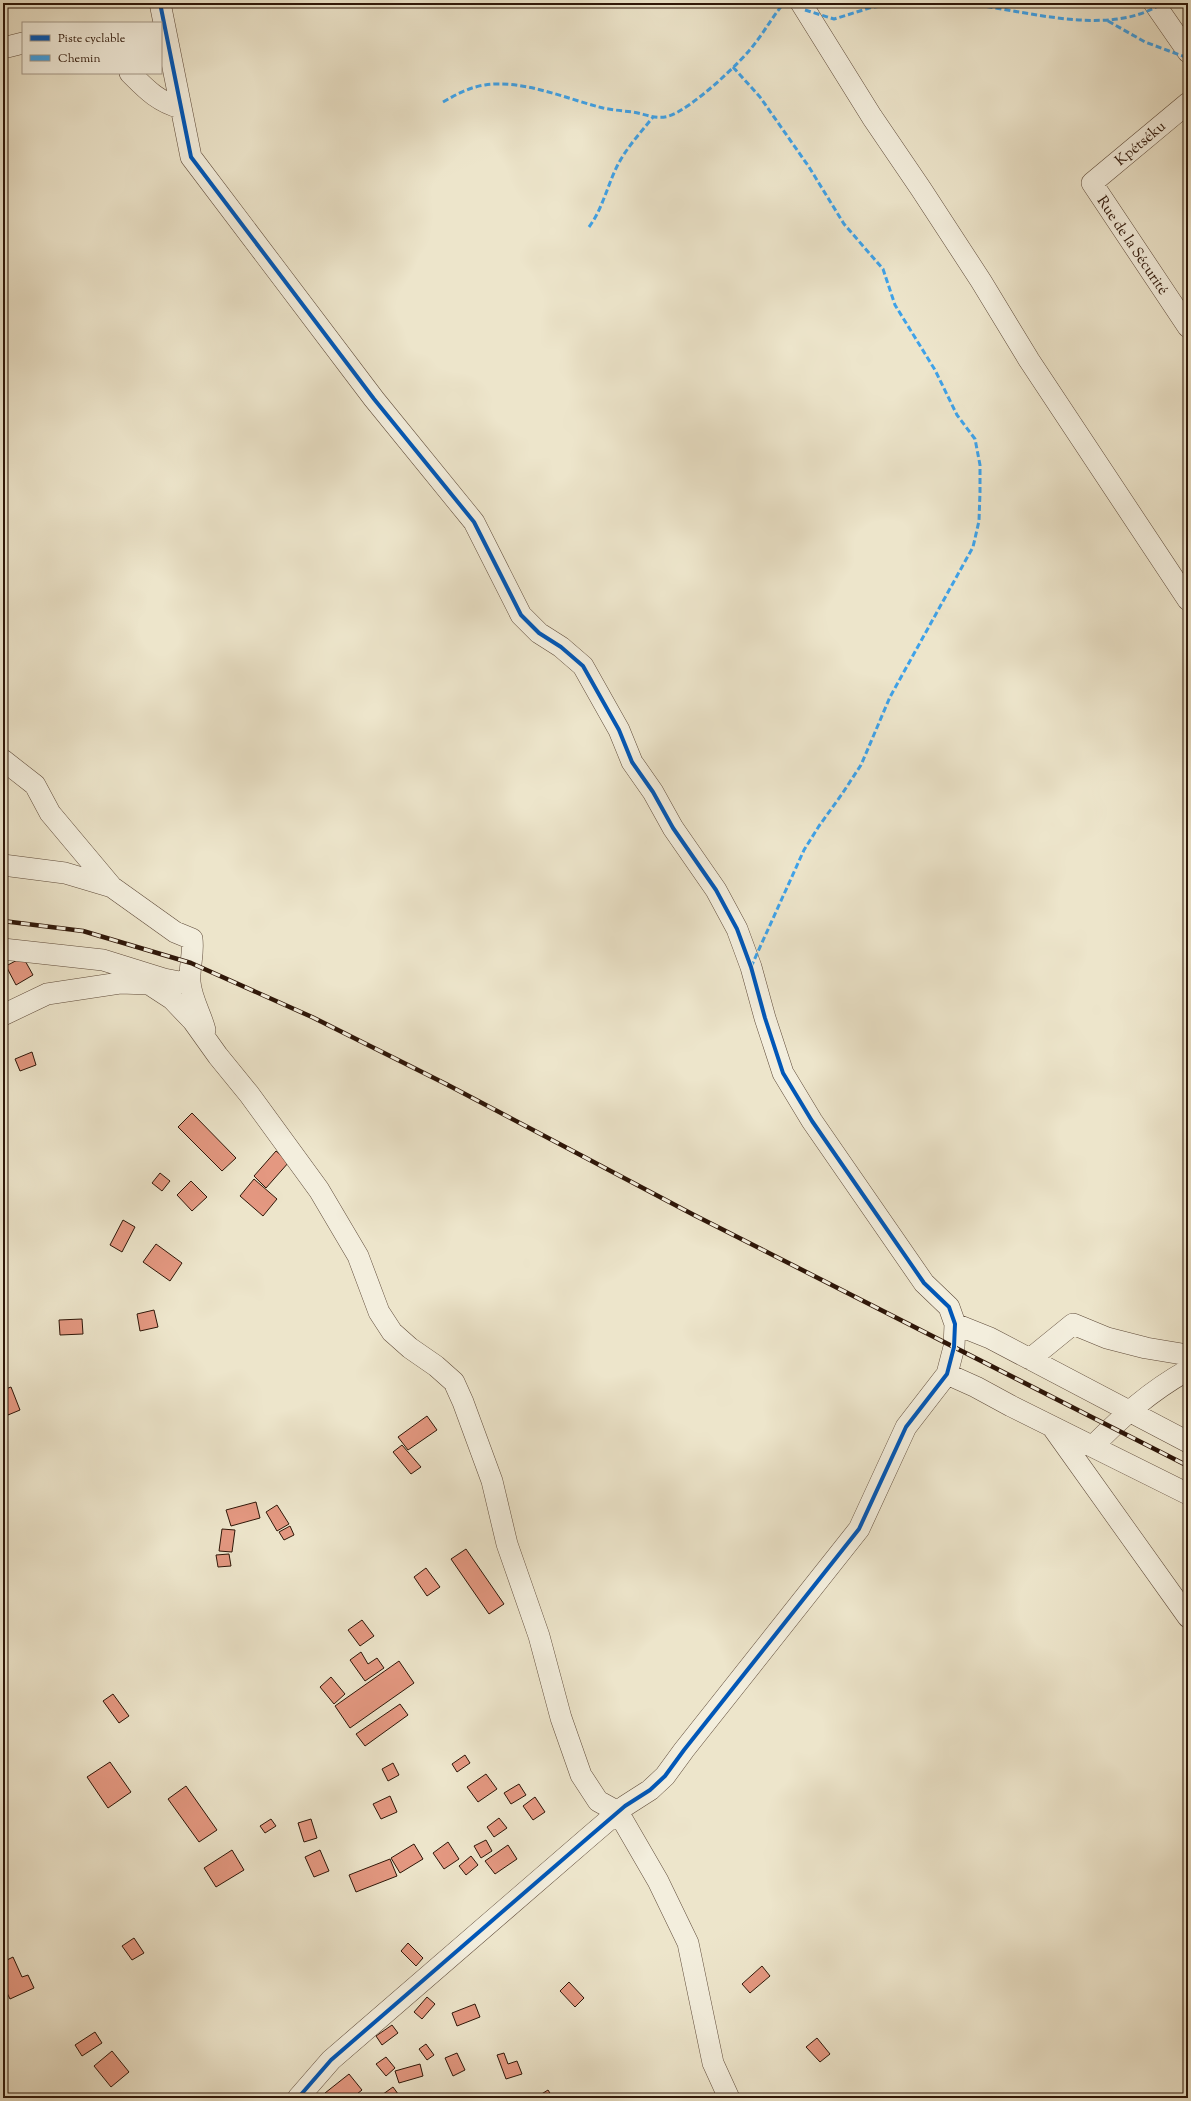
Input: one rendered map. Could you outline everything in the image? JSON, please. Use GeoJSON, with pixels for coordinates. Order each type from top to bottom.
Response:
{"type":"FeatureCollection","features":[{"type":"Feature","properties":{"kind":"street"},"geometry":{"type":"LineString","coordinates":[[160,3],[191,157],[374,399],[474,522],[498,566],[521,614],[539,633],[561,647],[583,666],[619,730],[632,762],[653,792],[673,828],[716,890],[737,929],[751,967],[765,1018],[783,1073],[812,1121],[924,1283],[949,1307],[955,1324],[954,1347],[947,1374],[906,1427],[858,1529],[665,1776],[650,1790],[618,1812],[331,2060],[298,2098]]}},
{"type":"Feature","properties":{"kind":"street"},"geometry":{"type":"LineString","coordinates":[[801,3],[872,117],[981,281],[1025,354],[1188,600]]}},
{"type":"Feature","properties":{"kind":"street"},"geometry":{"type":"LineString","coordinates":[[1154,3],[1188,52]]}},
{"type":"Feature","properties":{"kind":"street"},"geometry":{"type":"LineString","coordinates":[[3,48],[22,43]]}},
{"type":"Feature","properties":{"kind":"street"},"geometry":{"type":"LineString","coordinates":[[131,74],[152,96],[167,104],[181,108]]}},
{"type":"Feature","properties":{"kind":"street","name":"Kpétséku"},"geometry":{"type":"LineString","coordinates":[[1092,183],[1188,103]]}},
{"type":"Feature","properties":{"kind":"street","name":"Rue de la Sécurité"},"geometry":{"type":"LineString","coordinates":[[1092,183],[1188,327]]}},
{"type":"Feature","properties":{"kind":"street"},"geometry":{"type":"LineString","coordinates":[[3,760],[35,785],[50,813],[112,887],[175,932],[192,939],[193,952],[190,984],[208,1042]]}},
{"type":"Feature","properties":{"kind":"street"},"geometry":{"type":"LineString","coordinates":[[3,865],[65,872],[112,887]]}},
{"type":"Feature","properties":{"kind":"street"},"geometry":{"type":"LineString","coordinates":[[3,948],[103,960],[164,979],[190,984]]}},
{"type":"Feature","properties":{"kind":"street"},"geometry":{"type":"LineString","coordinates":[[3,1015],[47,994],[120,983],[149,984],[172,999],[193,1021],[319,1190],[358,1256],[380,1312],[392,1332],[454,1382],[463,1402],[492,1481],[507,1544],[539,1636],[561,1718],[581,1775],[598,1801],[618,1812],[658,1881],[688,1943],[713,2063],[729,2098]]}},
{"type":"Feature","properties":{"kind":"street"},"geometry":{"type":"LineString","coordinates":[[955,1324],[990,1338],[1130,1409],[1188,1442]]}},
{"type":"Feature","properties":{"kind":"street"},"geometry":{"type":"LineString","coordinates":[[1030,1359],[1073,1324],[1107,1338],[1146,1348],[1188,1355]]}},
{"type":"Feature","properties":{"kind":"street"},"geometry":{"type":"LineString","coordinates":[[1093,1446],[1130,1409],[1160,1386],[1188,1370]]}},
{"type":"Feature","properties":{"kind":"street"},"geometry":{"type":"LineString","coordinates":[[947,1374],[1188,1494]]}},
{"type":"Feature","properties":{"kind":"street"},"geometry":{"type":"LineString","coordinates":[[1051,1425],[1188,1617]]}},
{"type":"Feature","properties":{"kind":"building"},"geometry":{"type":"Polygon","coordinates":[[[23,957],[33,975],[16,985],[6,966],[23,957]]]}},
{"type":"Feature","properties":{"kind":"building"},"geometry":{"type":"Polygon","coordinates":[[[32,1052],[36,1065],[20,1071],[15,1059],[32,1052]]]}},
{"type":"Feature","properties":{"kind":"building"},"geometry":{"type":"Polygon","coordinates":[[[192,1113],[236,1158],[222,1171],[178,1127],[192,1113]]]}},
{"type":"Feature","properties":{"kind":"building"},"geometry":{"type":"Polygon","coordinates":[[[276,1151],[289,1162],[266,1188],[254,1176],[276,1151]]]}},
{"type":"Feature","properties":{"kind":"building"},"geometry":{"type":"Polygon","coordinates":[[[160,1173],[170,1181],[162,1191],[152,1183],[160,1173]]]}},
{"type":"Feature","properties":{"kind":"building"},"geometry":{"type":"Polygon","coordinates":[[[254,1179],[277,1199],[263,1216],[240,1196],[254,1179]]]}},
{"type":"Feature","properties":{"kind":"building"},"geometry":{"type":"Polygon","coordinates":[[[191,1181],[207,1197],[192,1211],[177,1195],[191,1181]]]}},
{"type":"Feature","properties":{"kind":"building"},"geometry":{"type":"Polygon","coordinates":[[[123,1220],[135,1227],[122,1252],[110,1245],[123,1220]]]}},
{"type":"Feature","properties":{"kind":"building"},"geometry":{"type":"Polygon","coordinates":[[[156,1244],[182,1263],[170,1281],[143,1262],[156,1244]]]}},
{"type":"Feature","properties":{"kind":"building"},"geometry":{"type":"Polygon","coordinates":[[[154,1310],[158,1327],[140,1331],[137,1314],[154,1310]]]}},
{"type":"Feature","properties":{"kind":"building"},"geometry":{"type":"Polygon","coordinates":[[[82,1319],[83,1334],[60,1335],[59,1320],[82,1319]]]}},
{"type":"Feature","properties":{"kind":"building"},"geometry":{"type":"Polygon","coordinates":[[[11,1387],[20,1410],[8,1415],[3,1402],[3,1390],[11,1387]]]}},
{"type":"Feature","properties":{"kind":"building"},"geometry":{"type":"Polygon","coordinates":[[[427,1416],[437,1430],[408,1450],[398,1437],[427,1416]]]}},
{"type":"Feature","properties":{"kind":"building"},"geometry":{"type":"Polygon","coordinates":[[[402,1445],[421,1467],[411,1474],[393,1452],[402,1445]]]}},
{"type":"Feature","properties":{"kind":"building"},"geometry":{"type":"Polygon","coordinates":[[[256,1502],[260,1518],[231,1526],[226,1510],[256,1502]]]}},
{"type":"Feature","properties":{"kind":"building"},"geometry":{"type":"Polygon","coordinates":[[[277,1505],[289,1524],[277,1531],[266,1512],[277,1505]]]}},
{"type":"Feature","properties":{"kind":"building"},"geometry":{"type":"Polygon","coordinates":[[[290,1526],[294,1535],[284,1540],[279,1532],[290,1526]]]}},
{"type":"Feature","properties":{"kind":"building"},"geometry":{"type":"Polygon","coordinates":[[[222,1529],[235,1530],[232,1552],[219,1551],[222,1529]]]}},
{"type":"Feature","properties":{"kind":"building"},"geometry":{"type":"Polygon","coordinates":[[[466,1549],[504,1604],[489,1614],[451,1559],[466,1549]]]}},
{"type":"Feature","properties":{"kind":"building"},"geometry":{"type":"Polygon","coordinates":[[[229,1554],[231,1566],[218,1567],[216,1555],[229,1554]]]}},
{"type":"Feature","properties":{"kind":"building"},"geometry":{"type":"Polygon","coordinates":[[[426,1568],[440,1587],[427,1596],[414,1577],[426,1568]]]}},
{"type":"Feature","properties":{"kind":"building"},"geometry":{"type":"Polygon","coordinates":[[[362,1620],[374,1636],[360,1646],[348,1630],[362,1620]]]}},
{"type":"Feature","properties":{"kind":"building"},"geometry":{"type":"Polygon","coordinates":[[[361,1652],[368,1664],[377,1658],[384,1668],[365,1681],[350,1660],[361,1652]]]}},
{"type":"Feature","properties":{"kind":"building"},"geometry":{"type":"Polygon","coordinates":[[[399,1661],[414,1683],[350,1728],[335,1706],[399,1661]]]}},
{"type":"Feature","properties":{"kind":"building"},"geometry":{"type":"Polygon","coordinates":[[[331,1677],[345,1694],[334,1704],[320,1687],[331,1677]]]}},
{"type":"Feature","properties":{"kind":"building"},"geometry":{"type":"Polygon","coordinates":[[[113,1694],[129,1716],[119,1723],[103,1701],[113,1694]]]}},
{"type":"Feature","properties":{"kind":"building"},"geometry":{"type":"Polygon","coordinates":[[[400,1704],[408,1715],[365,1746],[356,1734],[400,1704]]]}},
{"type":"Feature","properties":{"kind":"building"},"geometry":{"type":"Polygon","coordinates":[[[465,1755],[470,1763],[457,1772],[452,1764],[465,1755]]]}},
{"type":"Feature","properties":{"kind":"building"},"geometry":{"type":"Polygon","coordinates":[[[110,1762],[131,1792],[108,1808],[87,1777],[110,1762]]]}},
{"type":"Feature","properties":{"kind":"building"},"geometry":{"type":"Polygon","coordinates":[[[393,1763],[399,1775],[388,1781],[382,1769],[393,1763]]]}},
{"type":"Feature","properties":{"kind":"building"},"geometry":{"type":"Polygon","coordinates":[[[486,1774],[497,1789],[478,1802],[467,1787],[486,1774]]]}},
{"type":"Feature","properties":{"kind":"building"},"geometry":{"type":"Polygon","coordinates":[[[519,1784],[526,1795],[511,1804],[504,1793],[519,1784]]]}},
{"type":"Feature","properties":{"kind":"building"},"geometry":{"type":"Polygon","coordinates":[[[186,1786],[217,1830],[199,1842],[168,1799],[186,1786]]]}},
{"type":"Feature","properties":{"kind":"building"},"geometry":{"type":"Polygon","coordinates":[[[390,1796],[397,1812],[381,1819],[373,1804],[390,1796]]]}},
{"type":"Feature","properties":{"kind":"building"},"geometry":{"type":"Polygon","coordinates":[[[535,1797],[545,1812],[533,1820],[523,1806],[535,1797]]]}},
{"type":"Feature","properties":{"kind":"building"},"geometry":{"type":"Polygon","coordinates":[[[499,1818],[507,1828],[494,1837],[487,1827],[499,1818]]]}},
{"type":"Feature","properties":{"kind":"building"},"geometry":{"type":"Polygon","coordinates":[[[271,1819],[276,1826],[265,1833],[260,1826],[271,1819]]]}},
{"type":"Feature","properties":{"kind":"building"},"geometry":{"type":"Polygon","coordinates":[[[311,1819],[317,1838],[304,1842],[298,1823],[311,1819]]]}},
{"type":"Feature","properties":{"kind":"building"},"geometry":{"type":"Polygon","coordinates":[[[486,1840],[492,1851],[481,1858],[474,1846],[486,1840]]]}},
{"type":"Feature","properties":{"kind":"building"},"geometry":{"type":"Polygon","coordinates":[[[448,1842],[459,1859],[444,1869],[433,1853],[448,1842]]]}},
{"type":"Feature","properties":{"kind":"building"},"geometry":{"type":"Polygon","coordinates":[[[414,1844],[423,1859],[400,1873],[391,1858],[414,1844]]]}},
{"type":"Feature","properties":{"kind":"building"},"geometry":{"type":"Polygon","coordinates":[[[508,1845],[517,1859],[495,1874],[485,1861],[508,1845]]]}},
{"type":"Feature","properties":{"kind":"building"},"geometry":{"type":"Polygon","coordinates":[[[232,1850],[244,1870],[216,1887],[204,1868],[232,1850]]]}},
{"type":"Feature","properties":{"kind":"building"},"geometry":{"type":"Polygon","coordinates":[[[320,1850],[329,1871],[314,1877],[305,1857],[320,1850]]]}},
{"type":"Feature","properties":{"kind":"building"},"geometry":{"type":"Polygon","coordinates":[[[471,1856],[478,1865],[466,1875],[459,1866],[471,1856]]]}},
{"type":"Feature","properties":{"kind":"building"},"geometry":{"type":"Polygon","coordinates":[[[390,1859],[397,1876],[356,1892],[349,1875],[390,1859]]]}},
{"type":"Feature","properties":{"kind":"building"},"geometry":{"type":"Polygon","coordinates":[[[134,1938],[144,1953],[132,1960],[122,1946],[134,1938]]]}},
{"type":"Feature","properties":{"kind":"building"},"geometry":{"type":"Polygon","coordinates":[[[408,1943],[423,1958],[416,1966],[401,1951],[408,1943]]]}},
{"type":"Feature","properties":{"kind":"building"},"geometry":{"type":"Polygon","coordinates":[[[13,1957],[22,1977],[28,1975],[34,1988],[10,1999],[3,1985],[3,1962],[13,1957]]]}},
{"type":"Feature","properties":{"kind":"building"},"geometry":{"type":"Polygon","coordinates":[[[762,1966],[770,1976],[750,1993],[742,1984],[762,1966]]]}},
{"type":"Feature","properties":{"kind":"building"},"geometry":{"type":"Polygon","coordinates":[[[569,1982],[584,1998],[575,2007],[560,1991],[569,1982]]]}},
{"type":"Feature","properties":{"kind":"building"},"geometry":{"type":"Polygon","coordinates":[[[427,1997],[435,2004],[422,2019],[414,2012],[427,1997]]]}},
{"type":"Feature","properties":{"kind":"building"},"geometry":{"type":"Polygon","coordinates":[[[475,2004],[480,2017],[457,2026],[452,2013],[475,2004]]]}},
{"type":"Feature","properties":{"kind":"building"},"geometry":{"type":"Polygon","coordinates":[[[392,2025],[398,2033],[382,2045],[376,2036],[392,2025]]]}},
{"type":"Feature","properties":{"kind":"building"},"geometry":{"type":"Polygon","coordinates":[[[95,2032],[102,2043],[82,2056],[75,2045],[95,2032]]]}},
{"type":"Feature","properties":{"kind":"building"},"geometry":{"type":"Polygon","coordinates":[[[817,2038],[830,2054],[820,2062],[806,2047],[817,2038]]]}},
{"type":"Feature","properties":{"kind":"building"},"geometry":{"type":"Polygon","coordinates":[[[426,2044],[434,2055],[427,2060],[419,2049],[426,2044]]]}},
{"type":"Feature","properties":{"kind":"building"},"geometry":{"type":"Polygon","coordinates":[[[112,2051],[129,2072],[111,2087],[94,2066],[112,2051]]]}},
{"type":"Feature","properties":{"kind":"building"},"geometry":{"type":"Polygon","coordinates":[[[457,2053],[465,2070],[453,2076],[445,2058],[457,2053]]]}},
{"type":"Feature","properties":{"kind":"building"},"geometry":{"type":"Polygon","coordinates":[[[504,2053],[508,2064],[517,2061],[522,2074],[506,2079],[497,2055],[504,2053]]]}},
{"type":"Feature","properties":{"kind":"building"},"geometry":{"type":"Polygon","coordinates":[[[386,2057],[395,2068],[386,2076],[376,2064],[386,2057]]]}},
{"type":"Feature","properties":{"kind":"building"},"geometry":{"type":"Polygon","coordinates":[[[420,2064],[423,2076],[399,2083],[395,2071],[420,2064]]]}},
{"type":"Feature","properties":{"kind":"building"},"geometry":{"type":"Polygon","coordinates":[[[349,2074],[362,2090],[352,2098],[329,2098],[325,2093],[349,2074]]]}},
{"type":"Feature","properties":{"kind":"building"},"geometry":{"type":"Polygon","coordinates":[[[393,2087],[401,2098],[379,2097],[393,2087]]]}},
{"type":"Feature","properties":{"kind":"building"},"geometry":{"type":"Polygon","coordinates":[[[548,2090],[553,2098],[535,2098],[548,2090]]]}},
{"type":"Feature","properties":{"kind":"railway"},"geometry":{"type":"LineString","coordinates":[[3,921],[83,931],[191,963],[312,1017],[446,1084],[694,1215],[1188,1466]]}},
{"type":"Feature","properties":{"kind":"marked path"},"geometry":{"type":"LineString","coordinates":[[443,102],[474,87],[499,84],[529,87],[603,108],[655,117],[669,116],[678,112],[703,95],[740,61],[760,37],[784,3]]}},
{"type":"Feature","properties":{"kind":"marked path"},"geometry":{"type":"LineString","coordinates":[[805,10],[834,19],[873,7],[905,3]]}},
{"type":"Feature","properties":{"kind":"marked path"},"geometry":{"type":"LineString","coordinates":[[960,3],[1059,18],[1085,20],[1111,20],[1134,16],[1156,7]]}},
{"type":"Feature","properties":{"kind":"marked path"},"geometry":{"type":"LineString","coordinates":[[1108,21],[1145,42],[1188,58]]}},
{"type":"Feature","properties":{"kind":"marked path"},"geometry":{"type":"LineString","coordinates":[[733,67],[760,97],[809,167],[844,224],[883,269],[895,305],[935,370],[957,415],[975,439],[980,465],[979,521],[973,547],[890,697],[861,765],[804,850],[751,967]]}},
{"type":"Feature","properties":{"kind":"marked path"},"geometry":{"type":"LineString","coordinates":[[589,227],[598,211],[621,159],[653,117]]}},
{"type":"Feature","properties":{"kind":"cycle path"},"geometry":{"type":"LineString","coordinates":[[160,3],[191,157],[374,399],[474,522],[521,615],[539,633],[561,647],[583,666],[619,730],[632,762],[653,792],[673,828],[716,890],[737,929],[751,967],[765,1018],[783,1073],[812,1121],[924,1283],[949,1307],[955,1324],[954,1347],[947,1374],[906,1427],[859,1529],[665,1776],[650,1790],[625,1806],[331,2060],[298,2098]]}}]}
